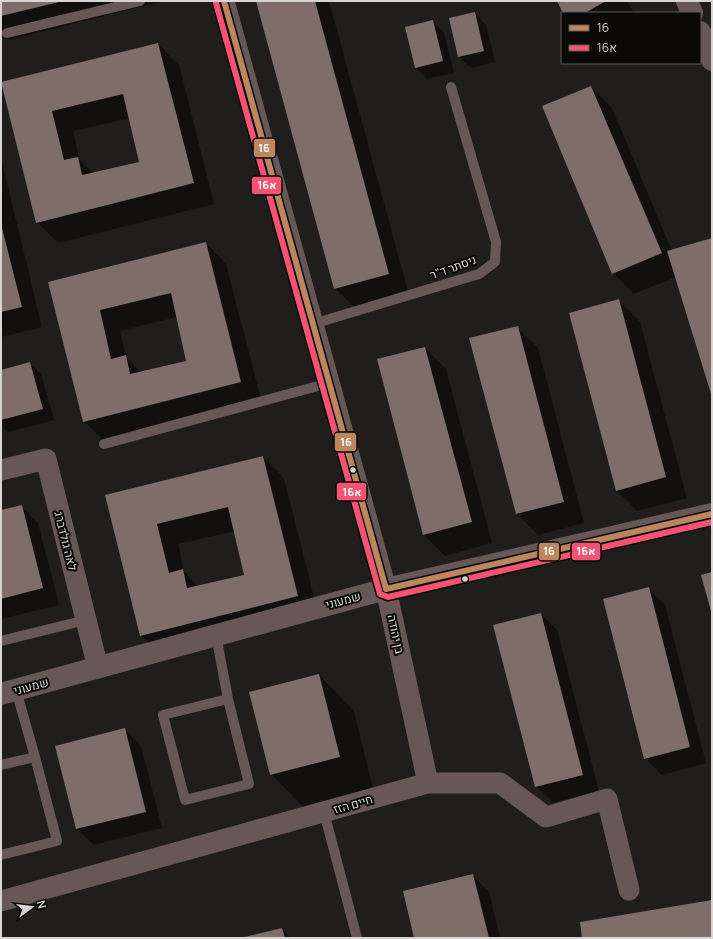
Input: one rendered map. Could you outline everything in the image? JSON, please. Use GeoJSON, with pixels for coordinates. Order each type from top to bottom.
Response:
{"type":"FeatureCollection","features":[{"type":"Feature","properties":{"kind":"street","name":"בן יהודה"},"geometry":{"type":"LineString","coordinates":[[224,1],[386,589],[428,783]]}},
{"type":"Feature","properties":{"kind":"street"},"geometry":{"type":"LineString","coordinates":[[687,1],[692,12]]}},
{"type":"Feature","properties":{"kind":"street","name":"לאה גולדברג"},"geometry":{"type":"LineString","coordinates":[[1,470],[46,459],[98,668]]}},
{"type":"Feature","properties":{"kind":"street","name":"שמעוני"},"geometry":{"type":"LineString","coordinates":[[8,692],[386,589],[712,514]]}},
{"type":"Feature","properties":{"kind":"street","name":"חיים הזז"},"geometry":{"type":"LineString","coordinates":[[1,901],[428,783],[500,783],[546,817],[607,798],[630,890]]}},
{"type":"Feature","properties":{"kind":"lane"},"geometry":{"type":"LineString","coordinates":[[7,33],[140,1]]}},
{"type":"Feature","properties":{"kind":"lane","name":"ניסתר ד\"ר"},"geometry":{"type":"LineString","coordinates":[[313,324],[479,274],[495,262],[496,242],[451,87]]}},
{"type":"Feature","properties":{"kind":"lane"},"geometry":{"type":"LineString","coordinates":[[104,444],[330,383]]}},
{"type":"Feature","properties":{"kind":"lane"},"geometry":{"type":"LineString","coordinates":[[1,642],[86,620]]}},
{"type":"Feature","properties":{"kind":"lane"},"geometry":{"type":"LineString","coordinates":[[216,636],[228,699],[249,784],[185,800],[163,716],[228,699]]}},
{"type":"Feature","properties":{"kind":"lane"},"geometry":{"type":"LineString","coordinates":[[1,855],[57,841],[35,757],[8,692]]}},
{"type":"Feature","properties":{"kind":"lane"},"geometry":{"type":"LineString","coordinates":[[1,765],[35,757]]}},
{"type":"Feature","properties":{"kind":"lane"},"geometry":{"type":"LineString","coordinates":[[324,812],[357,938]]}},
{"type":"Feature","properties":{"kind":"building"},"geometry":{"type":"Polygon","coordinates":[[[1,1],[59,1],[59,2],[1,16],[1,1]]]}},
{"type":"Feature","properties":{"kind":"building"},"geometry":{"type":"Polygon","coordinates":[[[256,1],[315,1],[389,274],[334,289],[256,1]]]}},
{"type":"Feature","properties":{"kind":"building"},"geometry":{"type":"Polygon","coordinates":[[[557,1],[606,1],[587,12],[562,12],[557,1]]]}},
{"type":"Feature","properties":{"kind":"building"},"geometry":{"type":"Polygon","coordinates":[[[475,12],[484,51],[458,57],[449,18],[475,12]]]}},
{"type":"Feature","properties":{"kind":"building"},"geometry":{"type":"Polygon","coordinates":[[[433,20],[443,61],[415,68],[405,27],[433,20]]]}},
{"type":"Feature","properties":{"kind":"building"},"geometry":{"type":"Polygon","coordinates":[[[158,43],[194,183],[36,223],[1,82],[158,43]],[[123,94],[52,111],[64,160],[78,157],[82,175],[139,162],[123,94]]]}},
{"type":"Feature","properties":{"kind":"building"},"geometry":{"type":"Polygon","coordinates":[[[591,86],[662,253],[612,274],[542,106],[591,86]]]}},
{"type":"Feature","properties":{"kind":"building"},"geometry":{"type":"Polygon","coordinates":[[[1,224],[22,307],[1,312],[1,224]]]}},
{"type":"Feature","properties":{"kind":"building"},"geometry":{"type":"Polygon","coordinates":[[[712,238],[712,397],[667,251],[712,238]]]}},
{"type":"Feature","properties":{"kind":"building"},"geometry":{"type":"Polygon","coordinates":[[[206,242],[241,382],[83,422],[48,282],[206,242]],[[171,293],[100,310],[111,359],[126,355],[130,374],[186,361],[171,293]]]}},
{"type":"Feature","properties":{"kind":"building"},"geometry":{"type":"Polygon","coordinates":[[[619,299],[666,477],[616,491],[569,313],[619,299]]]}},
{"type":"Feature","properties":{"kind":"building"},"geometry":{"type":"Polygon","coordinates":[[[518,326],[564,502],[516,514],[469,338],[518,326]]]}},
{"type":"Feature","properties":{"kind":"building"},"geometry":{"type":"Polygon","coordinates":[[[425,347],[472,522],[423,535],[377,359],[425,347]]]}},
{"type":"Feature","properties":{"kind":"building"},"geometry":{"type":"Polygon","coordinates":[[[30,362],[43,409],[1,420],[1,370],[30,362]]]}},
{"type":"Feature","properties":{"kind":"building"},"geometry":{"type":"Polygon","coordinates":[[[263,456],[298,596],[140,636],[105,495],[263,456]],[[228,507],[157,524],[169,573],[183,569],[187,588],[244,575],[228,507]]]}},
{"type":"Feature","properties":{"kind":"building"},"geometry":{"type":"Polygon","coordinates":[[[22,505],[43,588],[1,599],[1,510],[22,505]]]}},
{"type":"Feature","properties":{"kind":"building"},"geometry":{"type":"Polygon","coordinates":[[[712,572],[712,615],[701,575],[712,572]]]}},
{"type":"Feature","properties":{"kind":"building"},"geometry":{"type":"Polygon","coordinates":[[[649,587],[690,747],[644,759],[603,599],[649,587]]]}},
{"type":"Feature","properties":{"kind":"building"},"geometry":{"type":"Polygon","coordinates":[[[541,613],[583,775],[535,787],[493,625],[541,613]]]}},
{"type":"Feature","properties":{"kind":"building"},"geometry":{"type":"Polygon","coordinates":[[[319,674],[340,757],[270,775],[249,692],[319,674]]]}},
{"type":"Feature","properties":{"kind":"building"},"geometry":{"type":"Polygon","coordinates":[[[125,728],[146,812],[76,829],[55,746],[125,728]]]}},
{"type":"Feature","properties":{"kind":"building"},"geometry":{"type":"Polygon","coordinates":[[[473,874],[489,938],[414,938],[403,891],[473,874]]]}},
{"type":"Feature","properties":{"kind":"building"},"geometry":{"type":"Polygon","coordinates":[[[712,900],[712,938],[582,938],[580,922],[712,900]]]}},
{"type":"Feature","properties":{"kind":"building"},"geometry":{"type":"Polygon","coordinates":[[[282,928],[285,938],[244,938],[244,937],[282,928]]]}},
{"type":"Feature","properties":{"kind":"transit line","name":"16"},"geometry":{"type":"LineString","coordinates":[[224,1],[386,589]]}},
{"type":"Feature","properties":{"kind":"transit line","name":"16א"},"geometry":{"type":"LineString","coordinates":[[216,3],[380,594],[388,597],[712,522]]}},
{"type":"Feature","properties":{"kind":"transit line","name":"16"},"geometry":{"type":"LineString","coordinates":[[386,589],[712,514]]}}]}
